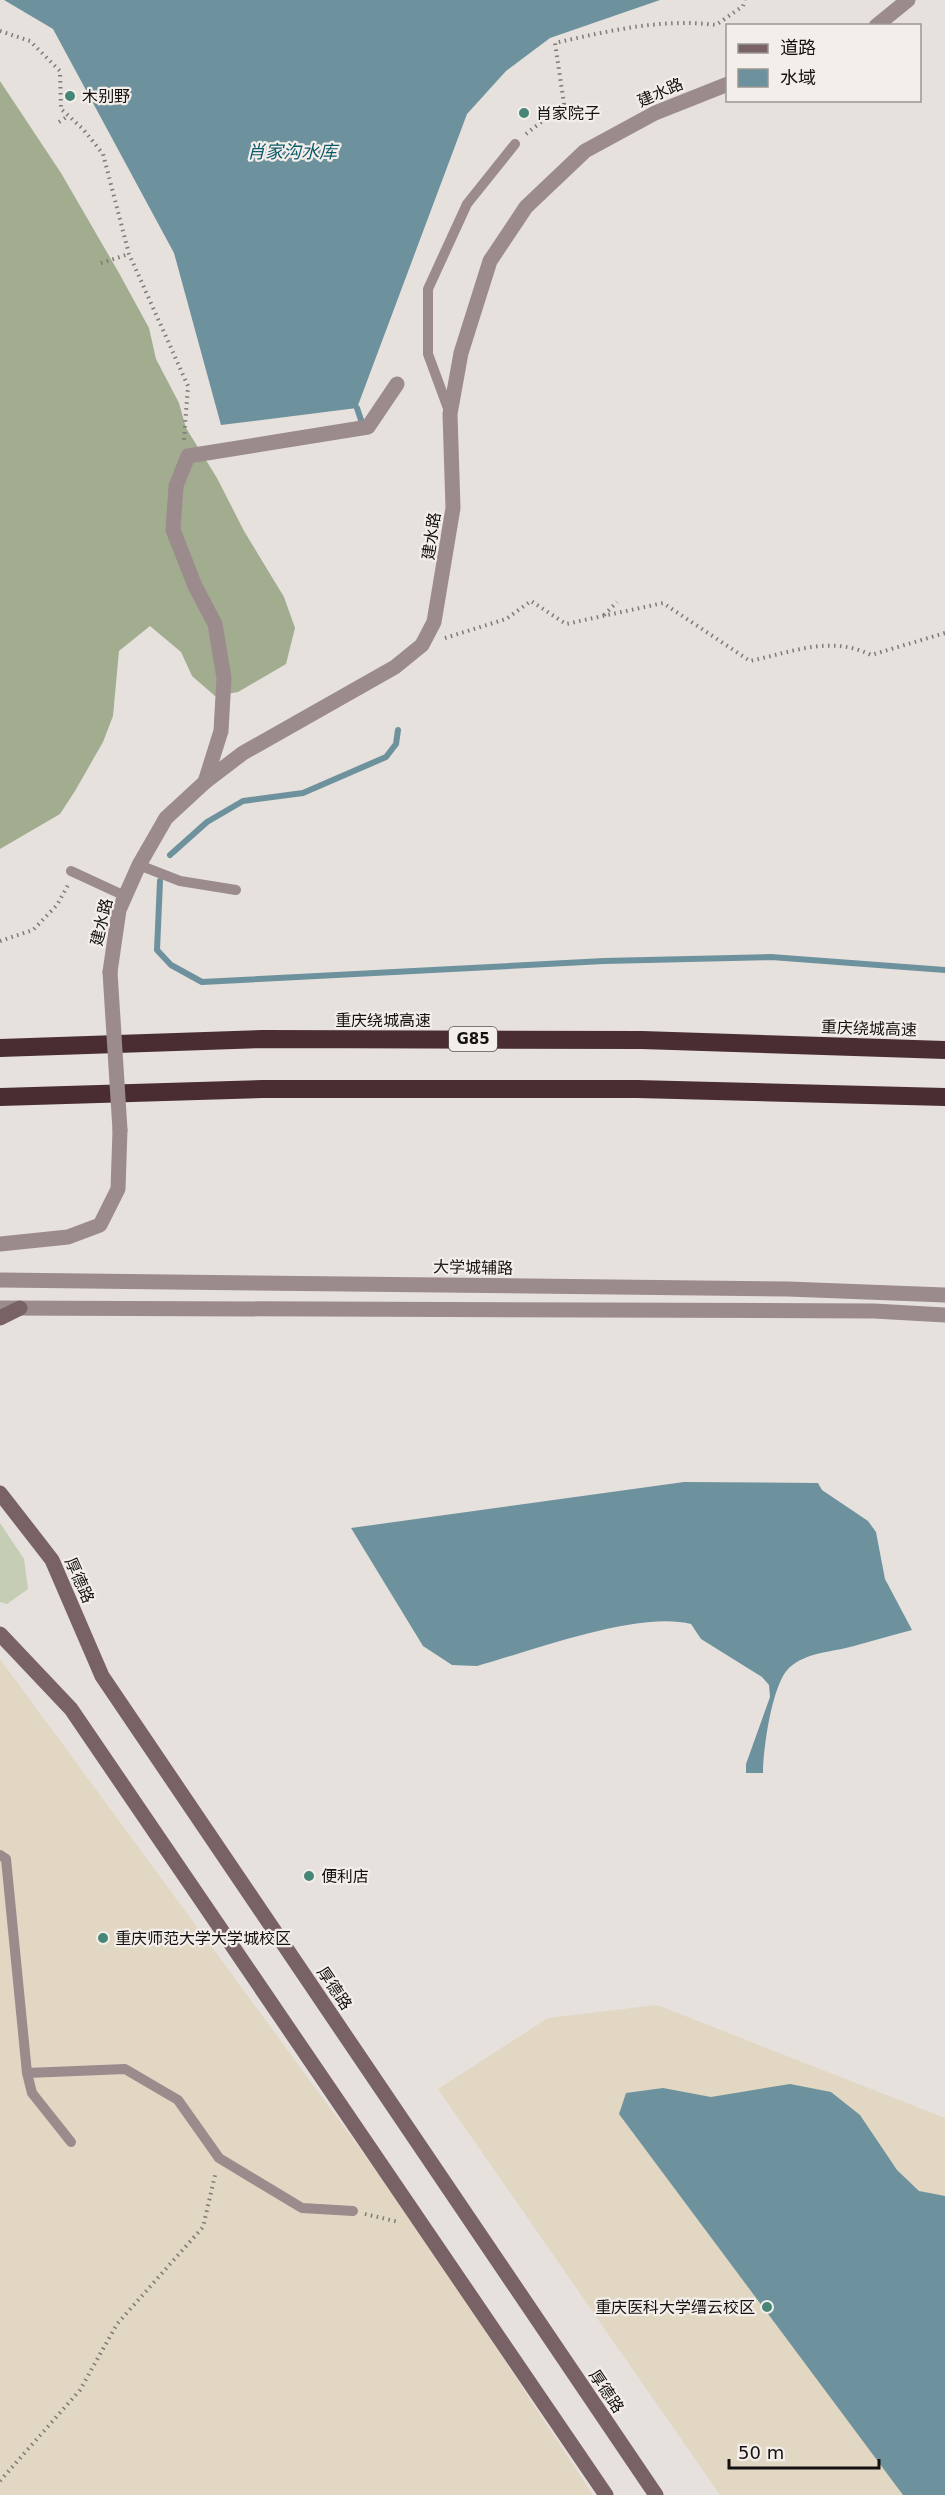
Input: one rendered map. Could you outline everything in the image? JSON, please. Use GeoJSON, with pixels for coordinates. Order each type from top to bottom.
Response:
{"type":"FeatureCollection","features":[{"type":"Feature","properties":{"kind":"highway","name":"重庆绕城高速"},"geometry":{"type":"LineString","coordinates":[[0,1048],[263,1039],[642,1040],[945,1050]]}},
{"type":"Feature","properties":{"kind":"highway"},"geometry":{"type":"LineString","coordinates":[[0,1097],[262,1089],[637,1089],[945,1097]]}},
{"type":"Feature","properties":{"kind":"main road"},"geometry":{"type":"LineString","coordinates":[[0,1318],[20,1308]]}},
{"type":"Feature","properties":{"kind":"main road","name":"厚德路"},"geometry":{"type":"LineString","coordinates":[[0,1493],[52,1560],[102,1676],[656,2495]]}},
{"type":"Feature","properties":{"kind":"main road"},"geometry":{"type":"LineString","coordinates":[[0,1634],[71,1709],[606,2495]]}},
{"type":"Feature","properties":{"kind":"street"},"geometry":{"type":"LineString","coordinates":[[878,24],[908,0]]}},
{"type":"Feature","properties":{"kind":"street","name":"建水路"},"geometry":{"type":"LineString","coordinates":[[0,1244],[68,1237],[100,1225],[118,1188],[120,1130],[110,972],[119,910],[139,865],[166,818],[205,782],[243,753],[395,667],[422,645],[434,622],[453,508],[450,414],[461,353],[490,261],[526,207],[585,151],[655,113],[726,85]]}},
{"type":"Feature","properties":{"kind":"street"},"geometry":{"type":"LineString","coordinates":[[205,782],[221,731],[224,678],[215,624],[195,586],[173,530],[176,486],[188,456],[368,427],[397,384]]}},
{"type":"Feature","properties":{"kind":"street","name":"大学城辅路"},"geometry":{"type":"LineString","coordinates":[[0,1280],[788,1289],[945,1295]]}},
{"type":"Feature","properties":{"kind":"street"},"geometry":{"type":"LineString","coordinates":[[0,1308],[862,1311],[945,1315]]}},
{"type":"Feature","properties":{"kind":"lane"},"geometry":{"type":"LineString","coordinates":[[450,414],[428,354],[428,289],[467,204],[515,144]]}},
{"type":"Feature","properties":{"kind":"lane"},"geometry":{"type":"LineString","coordinates":[[139,865],[180,881],[236,890]]}},
{"type":"Feature","properties":{"kind":"lane"},"geometry":{"type":"LineString","coordinates":[[73,872],[125,897]]}},
{"type":"Feature","properties":{"kind":"lane"},"geometry":{"type":"LineString","coordinates":[[0,1855],[6,1859],[27,2073],[32,2093],[70,2142]]}},
{"type":"Feature","properties":{"kind":"lane"},"geometry":{"type":"LineString","coordinates":[[27,2073],[125,2069],[178,2100],[219,2158],[302,2208],[353,2211]]}},
{"type":"Feature","properties":{"kind":"path"},"geometry":{"type":"LineString","coordinates":[[515,144],[564,104],[555,43],[636,27],[685,21],[716,25],[743,6],[745,0]]}},
{"type":"Feature","properties":{"kind":"path"},"geometry":{"type":"LineString","coordinates":[[0,31],[30,41],[60,71],[60,109],[83,129],[103,154],[129,254],[188,386],[181,474]]}},
{"type":"Feature","properties":{"kind":"path"},"geometry":{"type":"LineString","coordinates":[[59,122],[68,116]]}},
{"type":"Feature","properties":{"kind":"path"},"geometry":{"type":"LineString","coordinates":[[101,263],[129,254]]}},
{"type":"Feature","properties":{"kind":"path"},"geometry":{"type":"LineString","coordinates":[[422,645],[506,619],[531,601],[566,624],[663,603],[750,661],[831,644],[852,646],[871,655],[945,633]]}},
{"type":"Feature","properties":{"kind":"path"},"geometry":{"type":"LineString","coordinates":[[603,616],[617,602]]}},
{"type":"Feature","properties":{"kind":"path"},"geometry":{"type":"LineString","coordinates":[[0,941],[33,930],[57,905],[73,872]]}},
{"type":"Feature","properties":{"kind":"path"},"geometry":{"type":"LineString","coordinates":[[0,2481],[80,2390],[117,2324],[202,2227],[219,2158]]}},
{"type":"Feature","properties":{"kind":"path"},"geometry":{"type":"LineString","coordinates":[[353,2211],[406,2223]]}},
{"type":"Feature","properties":{"kind":"shaded area","name":"重庆师范大学大学城校区"},"geometry":{"type":"Polygon","coordinates":[[[0,1659],[411,2218],[593,2495],[0,2495],[0,1659]]]}},
{"type":"Feature","properties":{"kind":"shaded area","name":"重庆医科大学缙云校区"},"geometry":{"type":"Polygon","coordinates":[[[657,2005],[945,2118],[945,2495],[720,2495],[438,2089],[548,2018],[657,2005]]]}},
{"type":"Feature","properties":{"kind":"green space"},"geometry":{"type":"Polygon","coordinates":[[[0,81],[61,173],[149,328],[156,359],[179,403],[186,428],[284,597],[295,628],[286,664],[238,692],[215,696],[192,676],[181,652],[150,626],[119,651],[113,716],[103,742],[60,814],[0,849],[0,81]]]}},
{"type":"Feature","properties":{"kind":"green space"},"geometry":{"type":"Polygon","coordinates":[[[0,1523],[24,1559],[28,1589],[7,1604],[0,1602],[0,1523]]]}},
{"type":"Feature","properties":{"kind":"water","name":"肖家沟水库"},"geometry":{"type":"Polygon","coordinates":[[[4,0],[660,0],[550,38],[506,71],[467,114],[357,408],[221,425],[174,253],[53,29],[4,0]]]}},
{"type":"Feature","properties":{"kind":"water"},"geometry":{"type":"Polygon","coordinates":[[[684,1482],[818,1483],[822,1490],[868,1521],[876,1532],[885,1579],[912,1630],[812,1656],[789,1668],[783,1676],[773,1702],[763,1773],[746,1773],[746,1764],[770,1697],[769,1685],[762,1677],[701,1639],[691,1624],[669,1621],[615,1627],[555,1642],[477,1666],[452,1665],[423,1646],[351,1528],[684,1482]]]}},
{"type":"Feature","properties":{"kind":"water"},"geometry":{"type":"Polygon","coordinates":[[[790,2084],[831,2092],[860,2115],[897,2170],[919,2191],[945,2196],[945,2495],[903,2495],[619,2114],[626,2093],[663,2088],[711,2097],[790,2084]]]}},
{"type":"Feature","properties":{"kind":"waterway"},"geometry":{"type":"LineString","coordinates":[[357,408],[361,420]]}},
{"type":"Feature","properties":{"kind":"waterway"},"geometry":{"type":"LineString","coordinates":[[170,855],[207,822],[243,801],[303,793],[386,757],[396,744],[398,730]]}},
{"type":"Feature","properties":{"kind":"waterway"},"geometry":{"type":"LineString","coordinates":[[160,881],[157,950],[171,965],[202,982],[604,961],[771,957],[945,970]]}},
{"type":"Feature","properties":{"kind":"place","name":"木别野"},"geometry":{"type":"Point","coordinates":[70,96]}},
{"type":"Feature","properties":{"kind":"place","name":"肖家院子"},"geometry":{"type":"Point","coordinates":[524,113]}},
{"type":"Feature","properties":{"kind":"place","name":"便利店"},"geometry":{"type":"Point","coordinates":[309,1876]}},
{"type":"Feature","properties":{"kind":"place","name":"重庆师范大学大学城校区"},"geometry":{"type":"Point","coordinates":[103,1938]}},
{"type":"Feature","properties":{"kind":"place","name":"重庆医科大学缙云校区"},"geometry":{"type":"Point","coordinates":[767,2307]}}]}
